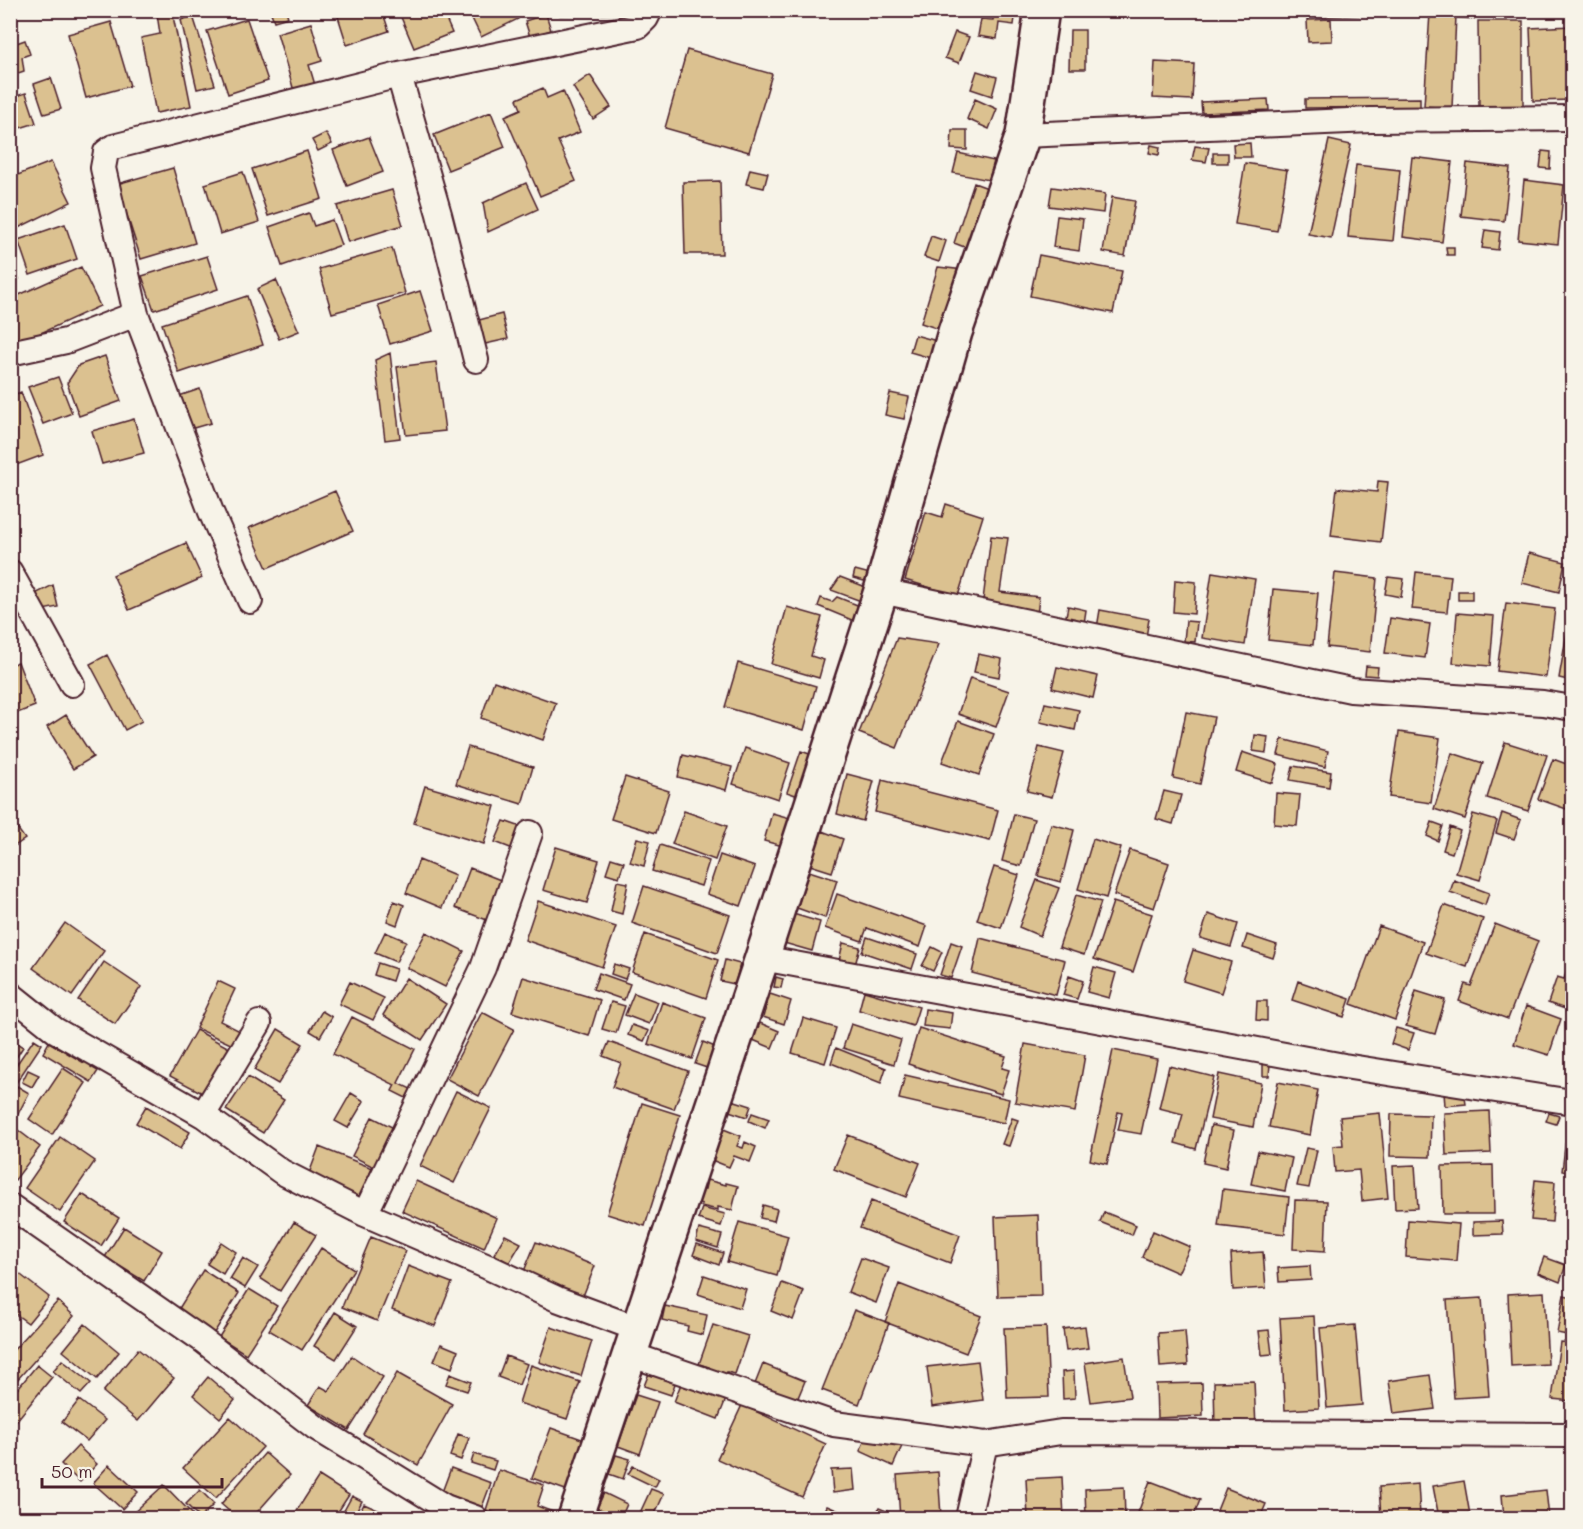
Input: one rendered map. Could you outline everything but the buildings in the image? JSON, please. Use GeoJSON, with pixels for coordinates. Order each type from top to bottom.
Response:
{"type":"FeatureCollection","features":[{"type":"Feature","properties":{"kind":"street"},"geometry":{"type":"LineString","coordinates":[[250,601],[211,512],[135,314],[103,168],[106,152],[113,147],[399,75],[638,26],[650,10]]}},
{"type":"Feature","properties":{"kind":"street"},"geometry":{"type":"LineString","coordinates":[[575,1518],[881,591],[955,332],[1023,135],[1042,10]]}},
{"type":"Feature","properties":{"kind":"street"},"geometry":{"type":"LineString","coordinates":[[399,75],[439,214],[476,360]]}},
{"type":"Feature","properties":{"kind":"street"},"geometry":{"type":"LineString","coordinates":[[1023,135],[1371,120],[1572,118]]}},
{"type":"Feature","properties":{"kind":"street"},"geometry":{"type":"LineString","coordinates":[[10,353],[66,341],[135,314]]}},
{"type":"Feature","properties":{"kind":"street"},"geometry":{"type":"LineString","coordinates":[[10,572],[72,684]]}},
{"type":"Feature","properties":{"kind":"street"},"geometry":{"type":"LineString","coordinates":[[881,591],[1352,690],[1543,703],[1572,708]]}},
{"type":"Feature","properties":{"kind":"street"},"geometry":{"type":"LineString","coordinates":[[365,1214],[483,968],[530,833]]}},
{"type":"Feature","properties":{"kind":"street"},"geometry":{"type":"LineString","coordinates":[[762,957],[1344,1066],[1572,1102]]}},
{"type":"Feature","properties":{"kind":"street"},"geometry":{"type":"LineString","coordinates":[[10,994],[55,1030],[203,1115],[282,1172],[365,1214],[557,1299],[634,1341],[834,1424],[985,1444],[1061,1432],[1572,1435]]}},
{"type":"Feature","properties":{"kind":"street"},"geometry":{"type":"LineString","coordinates":[[203,1115],[259,1023]]}},
{"type":"Feature","properties":{"kind":"street"},"geometry":{"type":"LineString","coordinates":[[10,1206],[201,1339],[315,1427],[444,1507],[475,1518]]}},
{"type":"Feature","properties":{"kind":"street"},"geometry":{"type":"LineString","coordinates":[[968,1518],[985,1444]]}}]}
